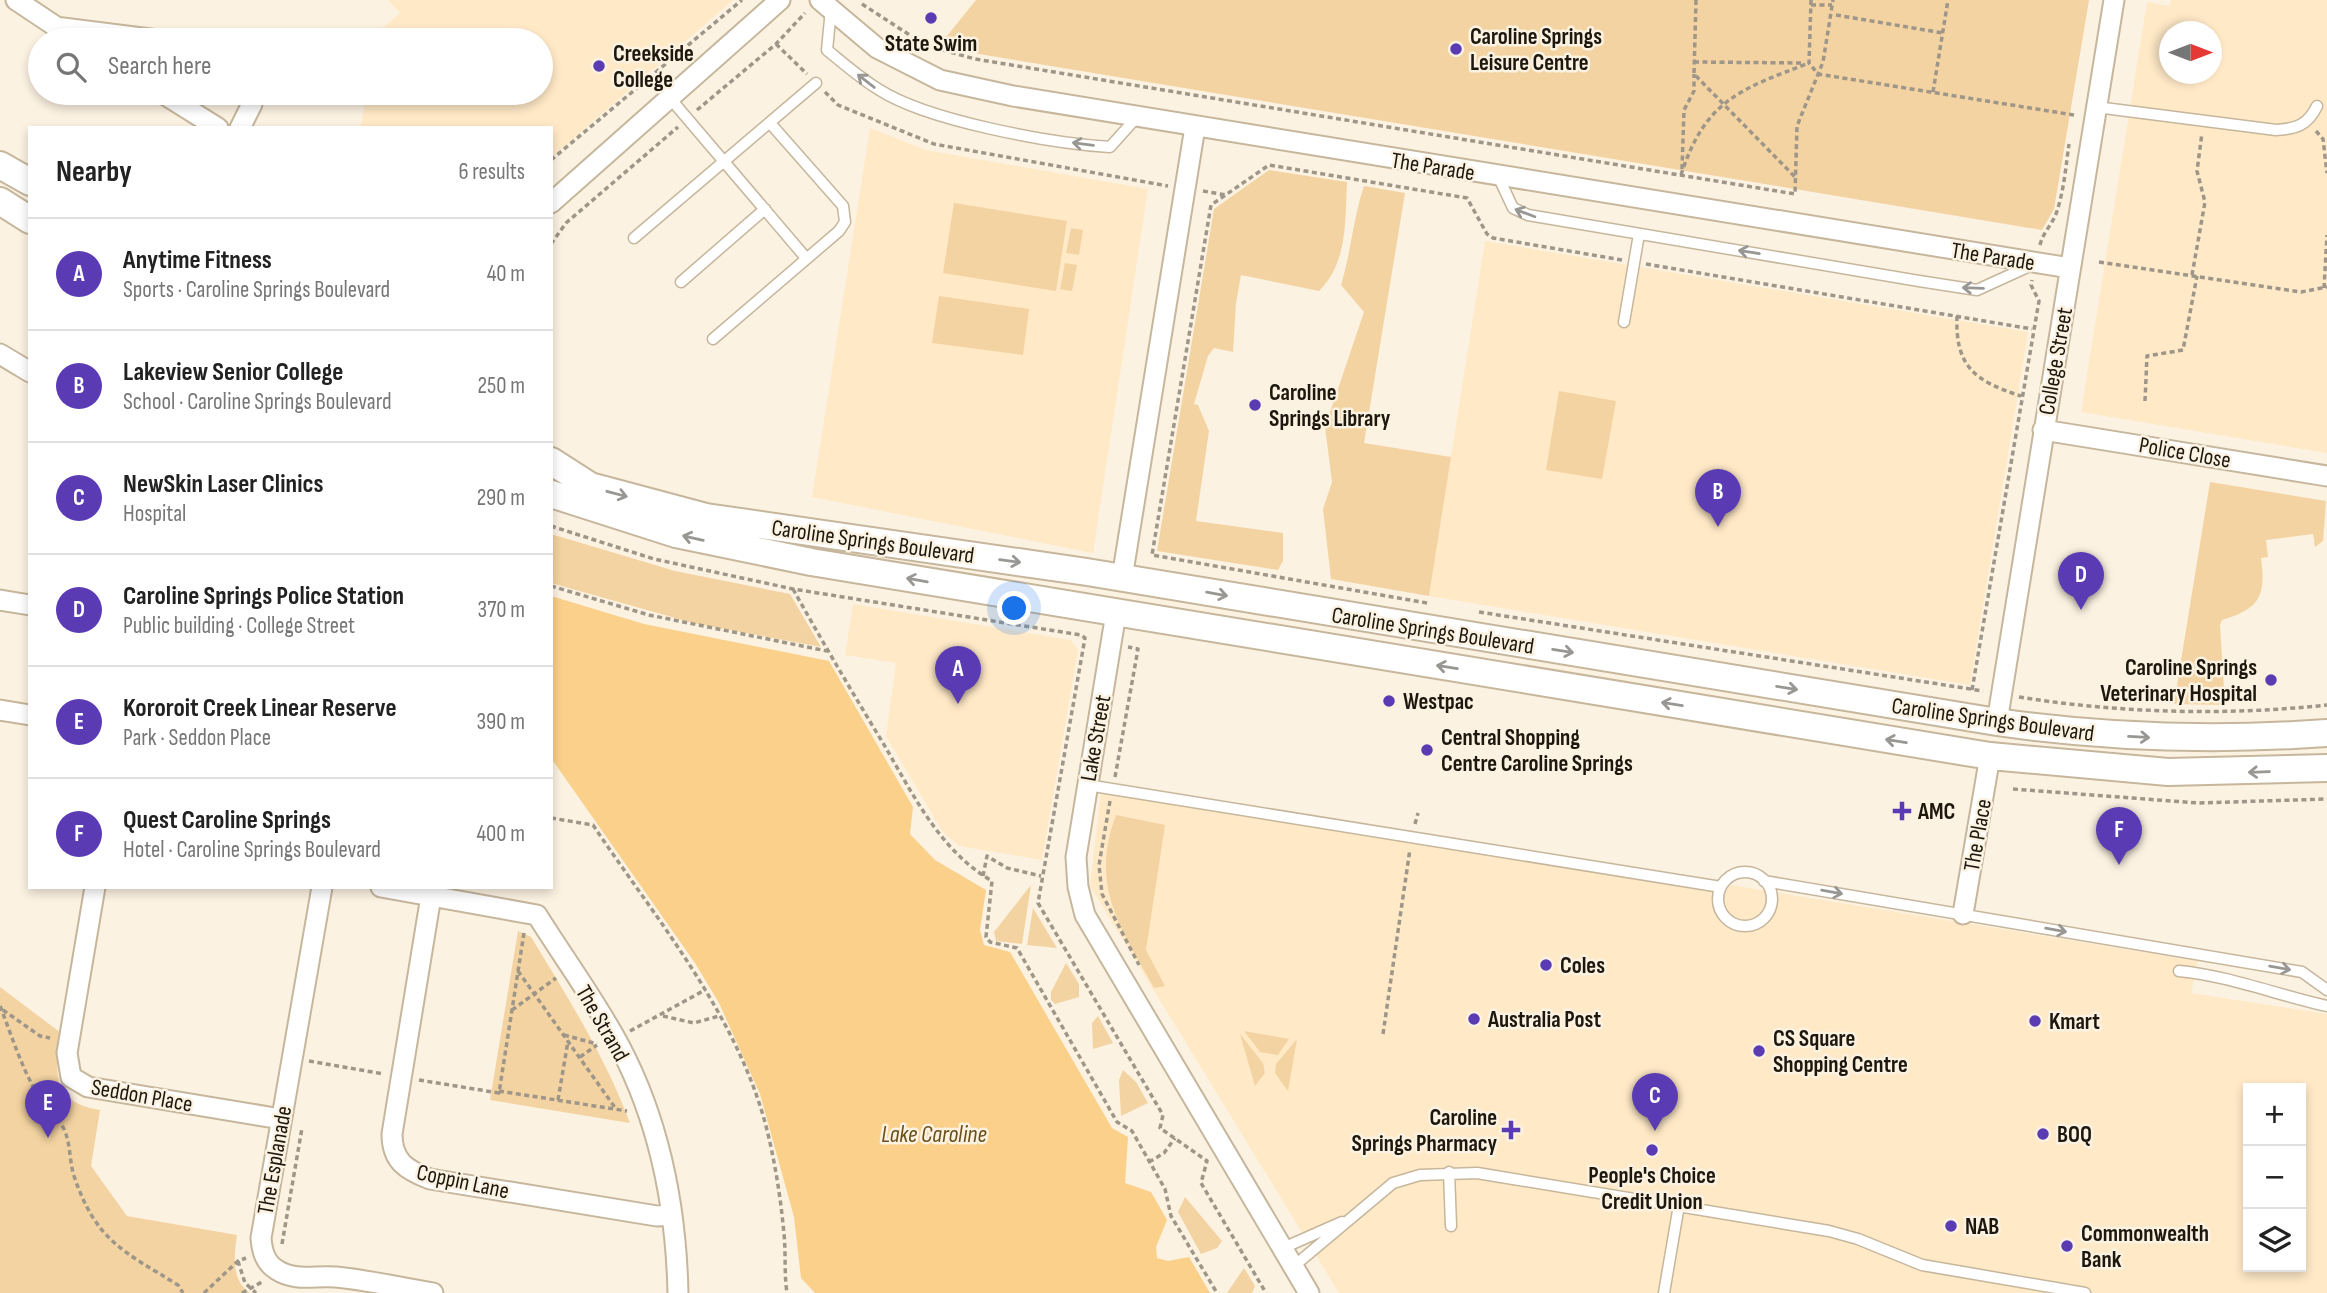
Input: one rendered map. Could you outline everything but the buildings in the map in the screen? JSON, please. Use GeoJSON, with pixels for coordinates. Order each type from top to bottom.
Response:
{"type":"FeatureCollection","features":[{"type":"Feature","properties":{"kind":"main road"},"geometry":{"type":"LineString","coordinates":[[0,165],[28,181]]}},
{"type":"Feature","properties":{"kind":"main road"},"geometry":{"type":"LineString","coordinates":[[0,201],[28,219]]}},
{"type":"Feature","properties":{"kind":"main road","name":"Caroline Springs Boulevard"},"geometry":{"type":"LineString","coordinates":[[553,462],[590,486],[706,517],[1122,578],[1997,722],[2141,738],[2254,738],[2327,733]]}},
{"type":"Feature","properties":{"kind":"main road","name":"Caroline Springs Boulevard"},"geometry":{"type":"LineString","coordinates":[[553,495],[610,515],[741,548],[1116,613],[1990,756],[2168,772],[2327,768]]}},
{"type":"Feature","properties":{"kind":"main road","name":"Lake Street"},"geometry":{"type":"LineString","coordinates":[[1116,613],[1122,578]]}},
{"type":"Feature","properties":{"kind":"main road"},"geometry":{"type":"LineString","coordinates":[[1990,756],[1997,722]]}},
{"type":"Feature","properties":{"kind":"street"},"geometry":{"type":"LineString","coordinates":[[16,0],[55,27],[63,28]]}},
{"type":"Feature","properties":{"kind":"street"},"geometry":{"type":"LineString","coordinates":[[553,201],[780,0]]}},
{"type":"Feature","properties":{"kind":"street","name":"College Street"},"geometry":{"type":"LineString","coordinates":[[1997,722],[2114,0]]}},
{"type":"Feature","properties":{"kind":"street","name":"The Parade"},"geometry":{"type":"LineString","coordinates":[[825,4],[877,48],[940,80],[1013,96],[2070,268]]}},
{"type":"Feature","properties":{"kind":"street"},"geometry":{"type":"LineString","coordinates":[[181,105],[215,126]]}},
{"type":"Feature","properties":{"kind":"street"},"geometry":{"type":"LineString","coordinates":[[241,126],[252,105]]}},
{"type":"Feature","properties":{"kind":"street","name":"Lake Street"},"geometry":{"type":"LineString","coordinates":[[1122,578],[1195,127]]}},
{"type":"Feature","properties":{"kind":"street"},"geometry":{"type":"LineString","coordinates":[[2,360],[28,371]]}},
{"type":"Feature","properties":{"kind":"street","name":"Police Close"},"geometry":{"type":"LineString","coordinates":[[2043,430],[2327,476]]}},
{"type":"Feature","properties":{"kind":"street"},"geometry":{"type":"LineString","coordinates":[[0,600],[28,605]]}},
{"type":"Feature","properties":{"kind":"street","name":"Lake Street"},"geometry":{"type":"LineString","coordinates":[[1116,613],[1076,857],[1078,887],[1086,915],[1309,1293]]}},
{"type":"Feature","properties":{"kind":"street"},"geometry":{"type":"LineString","coordinates":[[0,710],[28,715]]}},
{"type":"Feature","properties":{"kind":"street","name":"The Place"},"geometry":{"type":"LineString","coordinates":[[1963,914],[1990,756]]}},
{"type":"Feature","properties":{"kind":"street","name":"Seddon Place"},"geometry":{"type":"LineString","coordinates":[[95,889],[67,1053],[71,1077],[88,1087],[281,1119]]}},
{"type":"Feature","properties":{"kind":"street","name":"The Esplanade"},"geometry":{"type":"LineString","coordinates":[[262,1253],[261,1238],[321,889]]}},
{"type":"Feature","properties":{"kind":"street","name":"The Strand"},"geometry":{"type":"LineString","coordinates":[[392,889],[537,915],[607,1041],[660,1148],[672,1215],[678,1293]]}},
{"type":"Feature","properties":{"kind":"street","name":"Coppin Lane"},"geometry":{"type":"LineString","coordinates":[[431,896],[392,1134],[392,1149],[398,1162],[430,1179],[657,1216],[672,1215]]}},
{"type":"Feature","properties":{"kind":"street"},"geometry":{"type":"LineString","coordinates":[[262,1253],[272,1266],[287,1275],[302,1278],[332,1277],[433,1293]]}},
{"type":"Feature","properties":{"kind":"lane"},"geometry":{"type":"LineString","coordinates":[[825,4],[827,50],[878,90],[925,111],[1013,132],[1110,147],[1137,116]]}},
{"type":"Feature","properties":{"kind":"lane"},"geometry":{"type":"LineString","coordinates":[[634,238],[816,83]]}},
{"type":"Feature","properties":{"kind":"lane"},"geometry":{"type":"LineString","coordinates":[[669,97],[806,258]]}},
{"type":"Feature","properties":{"kind":"lane"},"geometry":{"type":"LineString","coordinates":[[2096,107],[2276,130],[2302,125],[2308,121],[2317,106]]}},
{"type":"Feature","properties":{"kind":"lane"},"geometry":{"type":"LineString","coordinates":[[713,339],[839,231],[845,222],[845,213],[770,123]]}},
{"type":"Feature","properties":{"kind":"lane"},"geometry":{"type":"LineString","coordinates":[[1498,176],[1513,208],[1528,215],[1976,290],[2036,263]]}},
{"type":"Feature","properties":{"kind":"lane"},"geometry":{"type":"LineString","coordinates":[[681,282],[765,209]]}},
{"type":"Feature","properties":{"kind":"lane"},"geometry":{"type":"LineString","coordinates":[[1625,322],[1639,234]]}},
{"type":"Feature","properties":{"kind":"lane"},"geometry":{"type":"LineString","coordinates":[[1087,785],[1721,887]]}},
{"type":"Feature","properties":{"kind":"lane"},"geometry":{"type":"LineString","coordinates":[[1765,881],[1770,890],[1771,908],[1760,922],[1752,925],[1735,924],[1727,920],[1719,904],[1721,887],[1734,875],[1751,873],[1765,881],[2302,972],[2327,990]]}},
{"type":"Feature","properties":{"kind":"lane"},"geometry":{"type":"LineString","coordinates":[[2179,971],[2207,974],[2276,995],[2327,1006]]}},
{"type":"Feature","properties":{"kind":"lane"},"geometry":{"type":"LineString","coordinates":[[1449,1172],[1451,1226]]}},
{"type":"Feature","properties":{"kind":"lane"},"geometry":{"type":"LineString","coordinates":[[1294,1266],[1393,1183],[1449,1172],[1477,1173],[1829,1231],[1858,1239],[1898,1258],[1955,1273],[2085,1293]]}},
{"type":"Feature","properties":{"kind":"lane"},"geometry":{"type":"LineString","coordinates":[[1664,1293],[1679,1205]]}},
{"type":"Feature","properties":{"kind":"lane"},"geometry":{"type":"LineString","coordinates":[[1283,1248],[1352,1218]]}},
{"type":"Feature","properties":{"kind":"path"},"geometry":{"type":"LineString","coordinates":[[553,158],[742,0]]}},
{"type":"Feature","properties":{"kind":"path"},"geometry":{"type":"LineString","coordinates":[[1681,175],[1684,110],[1694,91],[1696,0]]}},
{"type":"Feature","properties":{"kind":"path"},"geometry":{"type":"LineString","coordinates":[[1933,92],[1948,0]]}},
{"type":"Feature","properties":{"kind":"path"},"geometry":{"type":"LineString","coordinates":[[862,4],[925,45],[975,59],[1795,194],[1797,126],[1818,74],[1833,3],[1811,3],[1809,64],[1818,74],[2074,115]]}},
{"type":"Feature","properties":{"kind":"path"},"geometry":{"type":"LineString","coordinates":[[1836,15],[1943,33]]}},
{"type":"Feature","properties":{"kind":"path"},"geometry":{"type":"LineString","coordinates":[[1694,62],[1809,64]]}},
{"type":"Feature","properties":{"kind":"path"},"geometry":{"type":"LineString","coordinates":[[1681,175],[1691,143],[1722,102],[1760,82],[1809,64]]}},
{"type":"Feature","properties":{"kind":"path"},"geometry":{"type":"LineString","coordinates":[[1694,74],[1797,179]]}},
{"type":"Feature","properties":{"kind":"path"},"geometry":{"type":"LineString","coordinates":[[2072,128],[2076,103]]}},
{"type":"Feature","properties":{"kind":"path"},"geometry":{"type":"LineString","coordinates":[[2145,401],[2147,356],[2183,350],[2205,202],[2197,171],[2204,121]]}},
{"type":"Feature","properties":{"kind":"path"},"geometry":{"type":"LineString","coordinates":[[2308,121],[2323,139],[2327,173]]}},
{"type":"Feature","properties":{"kind":"path"},"geometry":{"type":"LineString","coordinates":[[1972,690],[2039,301],[2031,285],[2042,234],[2050,228],[2058,209],[2070,141]]}},
{"type":"Feature","properties":{"kind":"path"},"geometry":{"type":"LineString","coordinates":[[1226,195],[1211,205],[1152,555],[1435,605]]}},
{"type":"Feature","properties":{"kind":"path"},"geometry":{"type":"LineString","coordinates":[[2099,262],[2301,292],[2326,288],[2327,235]]}},
{"type":"Feature","properties":{"kind":"path"},"geometry":{"type":"LineString","coordinates":[[1957,316],[1958,348],[1970,370],[1985,381],[2021,396]]}},
{"type":"Feature","properties":{"kind":"path"},"geometry":{"type":"LineString","coordinates":[[553,527],[654,559],[793,589],[1081,635],[1085,639],[1138,649],[1100,865],[1102,894],[1142,971]]}},
{"type":"Feature","properties":{"kind":"path"},"geometry":{"type":"LineString","coordinates":[[553,587],[649,615],[827,651]]}},
{"type":"Feature","properties":{"kind":"path"},"geometry":{"type":"LineString","coordinates":[[793,589],[827,651],[931,823],[952,851],[992,881],[986,937],[990,942],[1017,948],[1117,1122],[1132,1131],[1164,1189],[1171,1216],[1217,1293]]}},
{"type":"Feature","properties":{"kind":"path"},"geometry":{"type":"LineString","coordinates":[[1476,611],[2090,707],[2190,710],[2327,705]]}},
{"type":"Feature","properties":{"kind":"path"},"geometry":{"type":"LineString","coordinates":[[1085,639],[1038,903],[1163,1115],[1160,1128],[1207,1161],[1201,1183],[1266,1293]]}},
{"type":"Feature","properties":{"kind":"path"},"geometry":{"type":"LineString","coordinates":[[2013,789],[2198,803],[2327,799]]}},
{"type":"Feature","properties":{"kind":"path"},"geometry":{"type":"LineString","coordinates":[[1383,1034],[1412,837],[1418,813]]}},
{"type":"Feature","properties":{"kind":"path"},"geometry":{"type":"LineString","coordinates":[[553,818],[593,825],[705,990],[719,1016],[751,1082],[767,1131],[780,1189],[787,1293]]}},
{"type":"Feature","properties":{"kind":"path"},"geometry":{"type":"LineString","coordinates":[[983,876],[987,856],[1007,868],[1041,876]]}},
{"type":"Feature","properties":{"kind":"path"},"geometry":{"type":"LineString","coordinates":[[524,933],[499,1092],[629,1111]]}},
{"type":"Feature","properties":{"kind":"path"},"geometry":{"type":"LineString","coordinates":[[518,971],[616,1109]]}},
{"type":"Feature","properties":{"kind":"path"},"geometry":{"type":"LineString","coordinates":[[512,1010],[558,977]]}},
{"type":"Feature","properties":{"kind":"path"},"geometry":{"type":"LineString","coordinates":[[579,1058],[705,990]]}},
{"type":"Feature","properties":{"kind":"path"},"geometry":{"type":"LineString","coordinates":[[1,1007],[40,1036],[52,1039]]}},
{"type":"Feature","properties":{"kind":"path"},"geometry":{"type":"LineString","coordinates":[[1,1007],[17,1054],[39,1096],[60,1121],[70,1142],[72,1170],[84,1205],[100,1232],[114,1246],[178,1285],[183,1293]]}},
{"type":"Feature","properties":{"kind":"path"},"geometry":{"type":"LineString","coordinates":[[661,1015],[694,1023],[719,1016]]}},
{"type":"Feature","properties":{"kind":"path"},"geometry":{"type":"LineString","coordinates":[[563,1035],[607,1041]]}},
{"type":"Feature","properties":{"kind":"path"},"geometry":{"type":"LineString","coordinates":[[558,1100],[568,1041]]}},
{"type":"Feature","properties":{"kind":"path"},"geometry":{"type":"LineString","coordinates":[[1149,1162],[1164,1153],[1175,1138]]}},
{"type":"Feature","properties":{"kind":"path"},"geometry":{"type":"LineString","coordinates":[[204,1293],[238,1261],[282,1246]]}},
{"type":"Feature","properties":{"kind":"path"},"geometry":{"type":"LineString","coordinates":[[238,1261],[245,1283],[256,1293]]}},
{"type":"Feature","properties":{"kind":"shaded area","name":"Creekside College"},"geometry":{"type":"Polygon","coordinates":[[[388,0],[733,0],[553,156],[553,126],[361,126],[364,105],[553,105],[553,28],[383,28],[400,13],[388,0]]]}},
{"type":"Feature","properties":{"kind":"shaded area"},"geometry":{"type":"Polygon","coordinates":[[[976,0],[2089,0],[2054,209],[2042,230],[979,54],[933,39],[947,36],[976,0]]]}},
{"type":"Feature","properties":{"kind":"shaded area"},"geometry":{"type":"Polygon","coordinates":[[[2171,0],[2327,0],[2327,453],[2081,412],[2147,2],[2169,6],[2171,0]]]}},
{"type":"Feature","properties":{"kind":"shaded area"},"geometry":{"type":"Polygon","coordinates":[[[870,128],[926,150],[1148,189],[1093,553],[812,497],[870,128]]]}},
{"type":"Feature","properties":{"kind":"shaded area"},"geometry":{"type":"Polygon","coordinates":[[[1269,170],[1347,182],[1343,240],[1335,267],[1319,291],[1241,275],[1233,352],[1214,348],[1208,356],[1194,404],[1198,405],[1209,431],[1196,521],[1283,533],[1283,561],[1278,570],[1157,551],[1214,209],[1269,170]]]}},
{"type":"Feature","properties":{"kind":"shaded area"},"geometry":{"type":"Polygon","coordinates":[[[1364,186],[1405,193],[1364,443],[1451,457],[1429,596],[1331,579],[1323,509],[1332,482],[1325,427],[1364,312],[1341,285],[1364,186]]]}},
{"type":"Feature","properties":{"kind":"shaded area"},"geometry":{"type":"Polygon","coordinates":[[[954,203],[1067,221],[1056,291],[943,273],[954,203]]]}},
{"type":"Feature","properties":{"kind":"shaded area"},"geometry":{"type":"Polygon","coordinates":[[[1071,228],[1083,230],[1079,255],[1066,253],[1071,228]]]}},
{"type":"Feature","properties":{"kind":"shaded area"},"geometry":{"type":"Polygon","coordinates":[[[1485,241],[2028,332],[1970,685],[1429,596],[1485,241]]]}},
{"type":"Feature","properties":{"kind":"shaded area"},"geometry":{"type":"Polygon","coordinates":[[[1065,263],[1077,265],[1072,291],[1060,289],[1065,263]]]}},
{"type":"Feature","properties":{"kind":"shaded area"},"geometry":{"type":"Polygon","coordinates":[[[939,296],[1029,309],[1023,355],[932,343],[939,296]]]}},
{"type":"Feature","properties":{"kind":"shaded area"},"geometry":{"type":"Polygon","coordinates":[[[1559,391],[1616,401],[1602,479],[1546,470],[1559,391]]]}},
{"type":"Feature","properties":{"kind":"shaded area"},"geometry":{"type":"Polygon","coordinates":[[[2210,482],[2326,501],[2323,541],[2315,547],[2313,534],[2266,540],[2268,557],[2261,558],[2262,582],[2258,599],[2245,611],[2222,620],[2220,625],[2225,705],[2174,704],[2210,482]]]}},
{"type":"Feature","properties":{"kind":"shaded area"},"geometry":{"type":"Polygon","coordinates":[[[553,535],[675,571],[790,594],[821,647],[693,623],[553,584],[553,535]]]}},
{"type":"Feature","properties":{"kind":"shaded area"},"geometry":{"type":"Polygon","coordinates":[[[853,604],[1071,640],[1078,650],[1042,860],[959,846],[942,831],[886,736],[896,663],[845,655],[853,604]]]}},
{"type":"Feature","properties":{"kind":"shaded area","name":"CS Square Shopping Centre"},"geometry":{"type":"Polygon","coordinates":[[[1102,783],[2198,961],[2191,993],[2327,1014],[2327,1293],[1339,1293],[1090,886],[1102,783]]]}},
{"type":"Feature","properties":{"kind":"shaded area"},"geometry":{"type":"Polygon","coordinates":[[[1116,815],[1165,825],[1146,950],[1165,986],[1154,988],[1130,946],[1112,906],[1106,864],[1116,815]]]}},
{"type":"Feature","properties":{"kind":"shaded area"},"geometry":{"type":"Polygon","coordinates":[[[1031,885],[1022,944],[996,941],[994,932],[1031,885]]]}},
{"type":"Feature","properties":{"kind":"shaded area"},"geometry":{"type":"Polygon","coordinates":[[[1033,908],[1057,948],[1027,945],[1033,908]]]}},
{"type":"Feature","properties":{"kind":"shaded area"},"geometry":{"type":"Polygon","coordinates":[[[518,931],[531,937],[572,1005],[609,1074],[630,1123],[490,1100],[518,931]]]}},
{"type":"Feature","properties":{"kind":"shaded area"},"geometry":{"type":"Polygon","coordinates":[[[1066,963],[1079,984],[1079,997],[1055,1004],[1051,1000],[1051,992],[1066,963]]]}},
{"type":"Feature","properties":{"kind":"shaded area"},"geometry":{"type":"Polygon","coordinates":[[[0,987],[61,1033],[57,1061],[60,1084],[73,1100],[100,1110],[91,1166],[127,1216],[237,1235],[235,1267],[244,1288],[250,1293],[0,1293],[0,987]]]}},
{"type":"Feature","properties":{"kind":"shaded area"},"geometry":{"type":"Polygon","coordinates":[[[1098,1016],[1113,1043],[1093,1049],[1092,1023],[1098,1016]]]}},
{"type":"Feature","properties":{"kind":"shaded area"},"geometry":{"type":"Polygon","coordinates":[[[1244,1031],[1289,1039],[1278,1055],[1260,1052],[1244,1031]]]}},
{"type":"Feature","properties":{"kind":"shaded area"},"geometry":{"type":"Polygon","coordinates":[[[1240,1034],[1263,1063],[1265,1073],[1255,1086],[1240,1034]]]}},
{"type":"Feature","properties":{"kind":"shaded area"},"geometry":{"type":"Polygon","coordinates":[[[1297,1039],[1288,1091],[1275,1073],[1276,1064],[1297,1039]]]}},
{"type":"Feature","properties":{"kind":"shaded area"},"geometry":{"type":"Polygon","coordinates":[[[1123,1070],[1136,1082],[1148,1103],[1121,1116],[1119,1080],[1123,1070]]]}},
{"type":"Feature","properties":{"kind":"shaded area"},"geometry":{"type":"Polygon","coordinates":[[[1185,1197],[1222,1241],[1217,1248],[1201,1254],[1178,1212],[1185,1197]]]}},
{"type":"Feature","properties":{"kind":"shaded area"},"geometry":{"type":"Polygon","coordinates":[[[1244,1268],[1255,1286],[1252,1293],[1227,1293],[1244,1268]]]}},
{"type":"Feature","properties":{"kind":"water","name":"Lake Caroline"},"geometry":{"type":"Polygon","coordinates":[[[553,597],[644,624],[829,661],[913,807],[910,834],[935,860],[986,890],[980,930],[984,945],[1010,952],[1112,1128],[1128,1137],[1125,1183],[1151,1192],[1167,1220],[1156,1247],[1157,1258],[1168,1261],[1189,1257],[1210,1293],[815,1293],[801,1278],[794,1217],[760,1094],[719,1003],[695,963],[553,761],[553,597]]]}},
{"type":"Feature","properties":{"kind":"place","name":"State Swim"},"geometry":{"type":"Point","coordinates":[931,18]}},
{"type":"Feature","properties":{"kind":"place","name":"Caroline Springs Leisure Centre"},"geometry":{"type":"Point","coordinates":[1456,49]}},
{"type":"Feature","properties":{"kind":"place","name":"Creekside College"},"geometry":{"type":"Point","coordinates":[599,66]}},
{"type":"Feature","properties":{"kind":"place","name":"Caroline Springs Library"},"geometry":{"type":"Point","coordinates":[1255,405]}},
{"type":"Feature","properties":{"kind":"place","name":"Lakeview Senior College"},"geometry":{"type":"Point","coordinates":[1718,527]}},
{"type":"Feature","properties":{"kind":"place","name":"Caroline Springs Police Station"},"geometry":{"type":"Point","coordinates":[2081,610]}},
{"type":"Feature","properties":{"kind":"place","name":"Caroline Springs Veterinary Hospital"},"geometry":{"type":"Point","coordinates":[2271,680]}},
{"type":"Feature","properties":{"kind":"place","name":"Westpac"},"geometry":{"type":"Point","coordinates":[1389,701]}},
{"type":"Feature","properties":{"kind":"place","name":"Anytime Fitness"},"geometry":{"type":"Point","coordinates":[958,704]}},
{"type":"Feature","properties":{"kind":"place","name":"Central Shopping Centre Caroline Springs"},"geometry":{"type":"Point","coordinates":[1427,750]}},
{"type":"Feature","properties":{"kind":"place","name":"AMC"},"geometry":{"type":"Point","coordinates":[1902,811]}},
{"type":"Feature","properties":{"kind":"place","name":"Quest Caroline Springs"},"geometry":{"type":"Point","coordinates":[2119,865]}},
{"type":"Feature","properties":{"kind":"place","name":"Coles"},"geometry":{"type":"Point","coordinates":[1546,965]}},
{"type":"Feature","properties":{"kind":"place","name":"Australia Post"},"geometry":{"type":"Point","coordinates":[1474,1019]}},
{"type":"Feature","properties":{"kind":"place","name":"Kmart"},"geometry":{"type":"Point","coordinates":[2035,1021]}},
{"type":"Feature","properties":{"kind":"place","name":"CS Square Shopping Centre"},"geometry":{"type":"Point","coordinates":[1759,1051]}},
{"type":"Feature","properties":{"kind":"place","name":"Caroline Springs Pharmacy"},"geometry":{"type":"Point","coordinates":[1511,1130]}},
{"type":"Feature","properties":{"kind":"place","name":"NewSkin Laser Clinics"},"geometry":{"type":"Point","coordinates":[1655,1131]}},
{"type":"Feature","properties":{"kind":"place","name":"BOQ"},"geometry":{"type":"Point","coordinates":[2043,1134]}},
{"type":"Feature","properties":{"kind":"place","name":"Kororoit Creek Linear Reserve"},"geometry":{"type":"Point","coordinates":[48,1138]}},
{"type":"Feature","properties":{"kind":"place","name":"People's Choice Credit Union"},"geometry":{"type":"Point","coordinates":[1652,1150]}},
{"type":"Feature","properties":{"kind":"place","name":"NAB"},"geometry":{"type":"Point","coordinates":[1951,1226]}},
{"type":"Feature","properties":{"kind":"place","name":"Commonwealth Bank"},"geometry":{"type":"Point","coordinates":[2067,1246]}}]}
